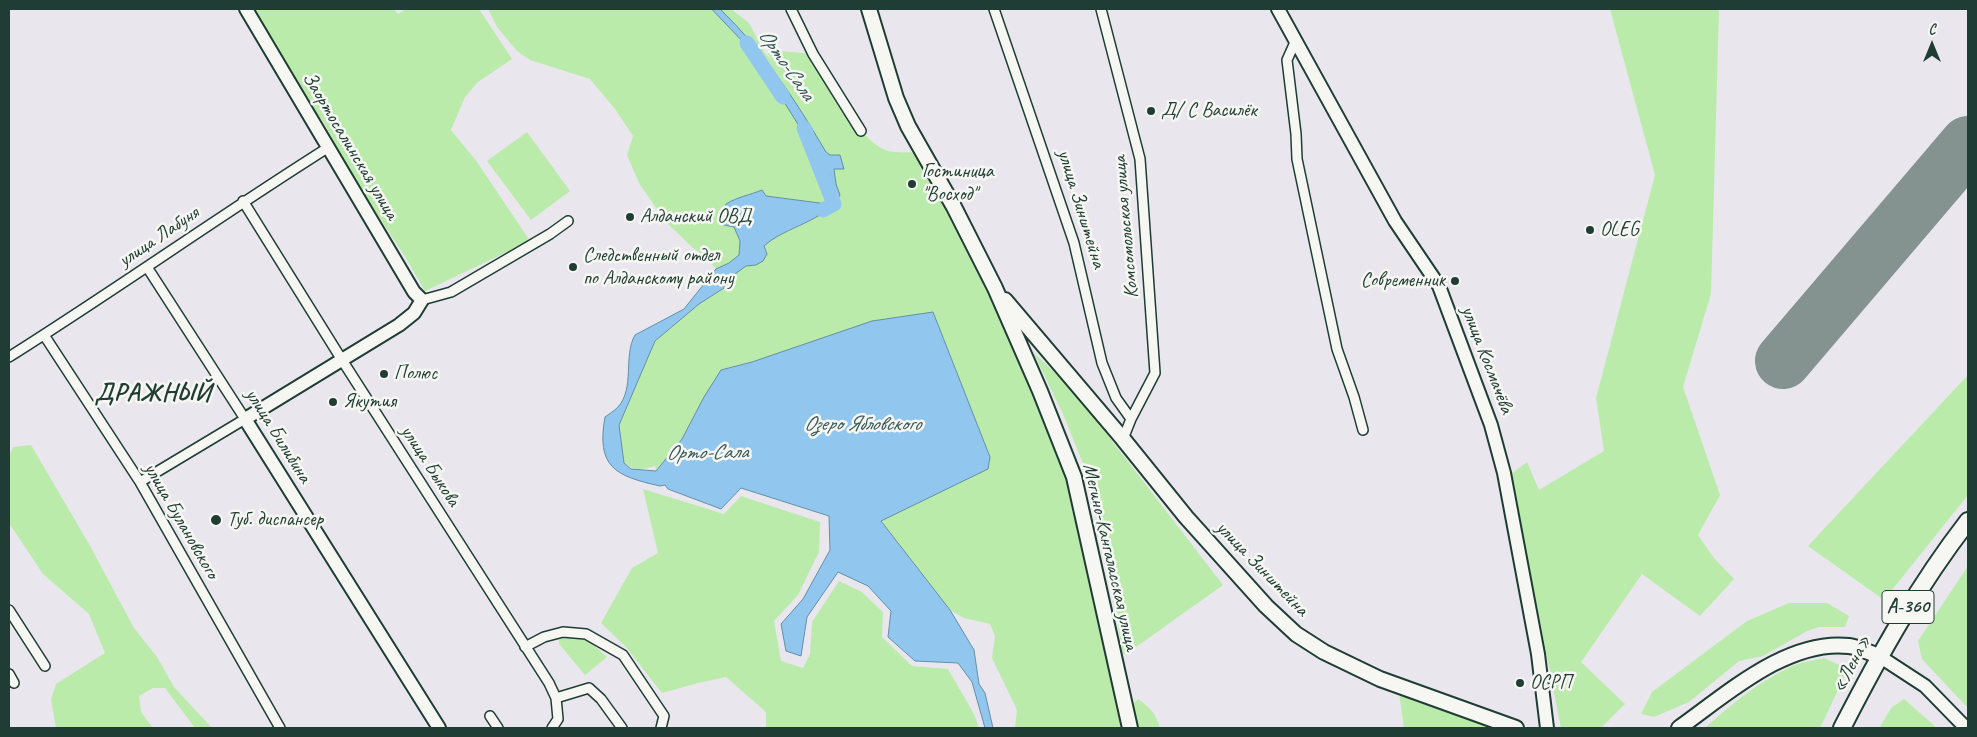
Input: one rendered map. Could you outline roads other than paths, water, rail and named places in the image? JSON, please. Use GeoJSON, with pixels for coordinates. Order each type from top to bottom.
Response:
{"type":"FeatureCollection","features":[{"type":"Feature","properties":{"kind":"highway","name":"«Лена»"},"geometry":{"type":"LineString","coordinates":[[1842,728],[1879,656],[1939,558],[1968,521]]}},
{"type":"Feature","properties":{"kind":"main road","name":"Мегино-Кангаласская улица"},"geometry":{"type":"LineString","coordinates":[[869,9],[896,98],[908,126],[954,207],[995,288],[1074,477],[1130,728]]}},
{"type":"Feature","properties":{"kind":"main road","name":"Мегино-Кангаласская улица"},"geometry":{"type":"LineString","coordinates":[[995,288],[1123,439]]}},
{"type":"Feature","properties":{"kind":"main road","name":"улица Зинштейна"},"geometry":{"type":"LineString","coordinates":[[1123,439],[1186,517],[1266,606],[1296,634],[1324,652],[1380,679],[1516,728]]}},
{"type":"Feature","properties":{"kind":"main road"},"geometry":{"type":"LineString","coordinates":[[1679,728],[1754,674],[1783,658],[1820,646],[1850,646],[1879,656]]}},
{"type":"Feature","properties":{"kind":"street","name":"Заортосалинская улица"},"geometry":{"type":"LineString","coordinates":[[246,9],[414,292],[422,300]]}},
{"type":"Feature","properties":{"kind":"street"},"geometry":{"type":"LineString","coordinates":[[792,9],[813,54],[861,131]]}},
{"type":"Feature","properties":{"kind":"street","name":"улица Зинштейна"},"geometry":{"type":"LineString","coordinates":[[994,9],[1074,243],[1102,363],[1116,398],[1131,419]]}},
{"type":"Feature","properties":{"kind":"street","name":"Комсомольская улица"},"geometry":{"type":"LineString","coordinates":[[1101,9],[1140,159],[1155,373],[1131,419],[1123,439]]}},
{"type":"Feature","properties":{"kind":"street","name":"улица Космачёва"},"geometry":{"type":"LineString","coordinates":[[1278,9],[1395,221],[1439,286],[1491,425],[1504,473],[1538,654],[1547,728]]}},
{"type":"Feature","properties":{"kind":"street"},"geometry":{"type":"LineString","coordinates":[[1296,40],[1287,60],[1296,134],[1297,159],[1336,349],[1354,397],[1363,430]]}},
{"type":"Feature","properties":{"kind":"street","name":"улица Лабуня"},"geometry":{"type":"LineString","coordinates":[[9,357],[147,267],[243,201],[329,148]]}},
{"type":"Feature","properties":{"kind":"street","name":"улица Быкова"},"geometry":{"type":"LineString","coordinates":[[243,201],[342,360],[549,683],[556,698],[558,719],[552,728]]}},
{"type":"Feature","properties":{"kind":"street"},"geometry":{"type":"LineString","coordinates":[[140,482],[399,325],[414,313],[422,300],[451,292],[550,234],[568,221]]}},
{"type":"Feature","properties":{"kind":"street","name":"улица Билибина"},"geometry":{"type":"LineString","coordinates":[[147,267],[439,728]]}},
{"type":"Feature","properties":{"kind":"street","name":"улица Булановского"},"geometry":{"type":"LineString","coordinates":[[44,335],[140,482],[280,728]]}},
{"type":"Feature","properties":{"kind":"street"},"geometry":{"type":"LineString","coordinates":[[9,610],[45,666]]}},
{"type":"Feature","properties":{"kind":"street"},"geometry":{"type":"LineString","coordinates":[[525,648],[544,637],[563,632],[586,634],[623,655],[664,716],[661,728]]}},
{"type":"Feature","properties":{"kind":"street"},"geometry":{"type":"LineString","coordinates":[[1879,656],[1926,686],[1966,728]]}},
{"type":"Feature","properties":{"kind":"street"},"geometry":{"type":"LineString","coordinates":[[9,674],[14,682]]}},
{"type":"Feature","properties":{"kind":"street"},"geometry":{"type":"LineString","coordinates":[[556,698],[589,688],[602,699],[622,728]]}},
{"type":"Feature","properties":{"kind":"street"},"geometry":{"type":"LineString","coordinates":[[490,716],[498,728]]}},
{"type":"Feature","properties":{"kind":"water","name":"Озеро Ябловского"},"geometry":{"type":"Polygon","coordinates":[[[712,9],[720,9],[765,59],[791,95],[826,152],[830,155],[840,155],[844,169],[834,169],[840,195],[825,212],[783,233],[764,246],[767,254],[763,261],[756,265],[746,266],[731,277],[724,288],[699,304],[655,341],[619,425],[624,463],[631,469],[656,471],[682,439],[704,397],[721,370],[752,362],[872,321],[933,312],[990,457],[988,469],[881,521],[950,610],[974,650],[979,684],[985,693],[993,728],[985,728],[972,682],[958,663],[915,661],[888,637],[891,611],[868,586],[838,572],[807,617],[801,656],[786,651],[781,624],[803,599],[830,550],[829,516],[741,488],[721,509],[668,489],[665,485],[660,486],[631,478],[620,473],[607,458],[603,447],[605,417],[618,407],[626,391],[630,352],[635,335],[684,309],[716,269],[729,263],[739,255],[740,241],[734,227],[720,224],[726,204],[762,190],[766,196],[827,204],[835,193],[830,175],[819,152],[809,142],[776,89],[764,64],[712,9]]]}},
{"type":"Feature","properties":{"kind":"waterway","name":"Орто-Сала"},"geometry":{"type":"LineString","coordinates":[[747,43],[783,97]]}},
{"type":"Feature","properties":{"kind":"waterway","name":"Орто-Сала"},"geometry":{"type":"LineString","coordinates":[[804,128],[834,204],[823,210]]}},
{"type":"Feature","properties":{"kind":"place","name":"Д/ С Василёк"},"geometry":{"type":"Point","coordinates":[1151,111]}},
{"type":"Feature","properties":{"kind":"place","name":"Гостиница \"Восход\""},"geometry":{"type":"Point","coordinates":[912,184]}},
{"type":"Feature","properties":{"kind":"place","name":"Алданский ОВД"},"geometry":{"type":"Point","coordinates":[630,217]}},
{"type":"Feature","properties":{"kind":"place","name":"OLEG"},"geometry":{"type":"Point","coordinates":[1590,230]}},
{"type":"Feature","properties":{"kind":"place","name":"Следственный отдел по Алданскому району"},"geometry":{"type":"Point","coordinates":[573,267]}},
{"type":"Feature","properties":{"kind":"place","name":"Современник"},"geometry":{"type":"Point","coordinates":[1455,281]}},
{"type":"Feature","properties":{"kind":"place","name":"Полюс"},"geometry":{"type":"Point","coordinates":[384,374]}},
{"type":"Feature","properties":{"kind":"place","name":"Якутия"},"geometry":{"type":"Point","coordinates":[333,402]}},
{"type":"Feature","properties":{"kind":"place","name":"Туб. диспансер"},"geometry":{"type":"Point","coordinates":[216,520]}},
{"type":"Feature","properties":{"kind":"place","name":"ОСРП"},"geometry":{"type":"Point","coordinates":[1520,683]}},
{"type":"Feature","properties":{"kind":"district","name":"ДРАЖНЫЙ"},"geometry":{"type":"Point","coordinates":[153,393]}}]}
